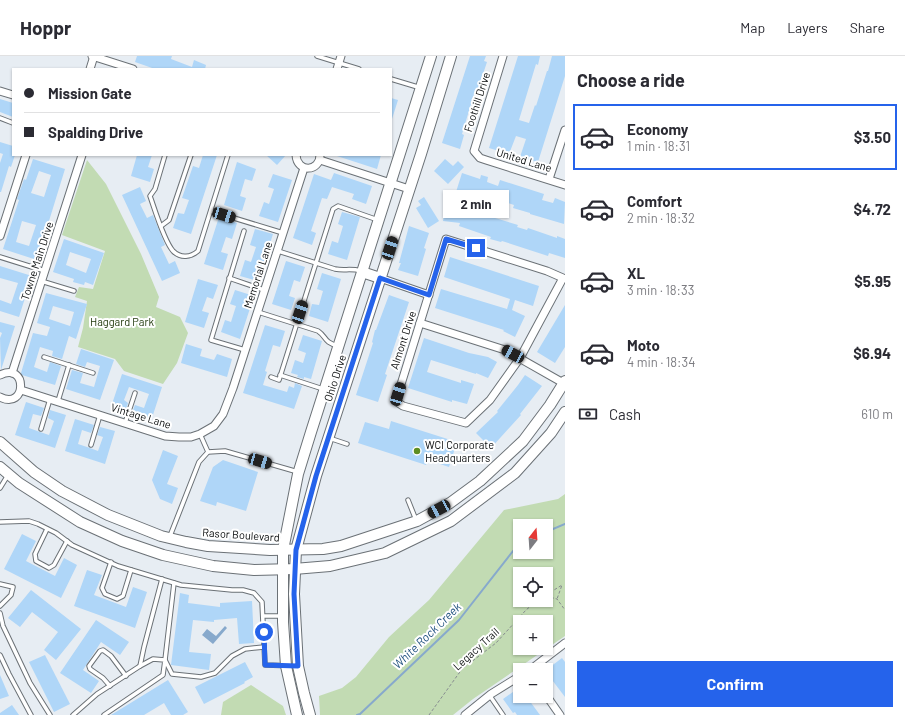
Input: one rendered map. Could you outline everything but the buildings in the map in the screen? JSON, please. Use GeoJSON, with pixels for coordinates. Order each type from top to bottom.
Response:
{"type":"FeatureCollection","features":[{"type":"Feature","properties":{"kind":"main road","name":"Ohio Drive"},"geometry":{"type":"LineString","coordinates":[[297,715],[286,666],[283,616],[282,569],[286,529],[299,472],[311,432],[431,56]]}},
{"type":"Feature","properties":{"kind":"main road","name":"Ohio Drive"},"geometry":{"type":"LineString","coordinates":[[310,715],[298,666],[294,594],[296,550],[307,504],[328,437],[451,56]]}},
{"type":"Feature","properties":{"kind":"main road"},"geometry":{"type":"LineString","coordinates":[[362,272],[380,278]]}},
{"type":"Feature","properties":{"kind":"main road"},"geometry":{"type":"LineString","coordinates":[[338,346],[356,352]]}},
{"type":"Feature","properties":{"kind":"main road","name":"Rasor Boulevard"},"geometry":{"type":"LineString","coordinates":[[0,442],[22,462],[62,491],[108,515],[141,529],[169,538],[208,546],[283,550],[341,546],[417,521],[450,503],[480,481],[523,441],[565,383]]}},
{"type":"Feature","properties":{"kind":"main road"},"geometry":{"type":"LineString","coordinates":[[0,467],[50,504],[80,522],[122,541],[163,555],[213,566],[254,570],[330,566],[385,552],[451,521],[515,473],[551,434],[565,412]]}},
{"type":"Feature","properties":{"kind":"main road"},"geometry":{"type":"LineString","coordinates":[[311,432],[328,437]]}},
{"type":"Feature","properties":{"kind":"main road"},"geometry":{"type":"LineString","coordinates":[[504,458],[515,473]]}},
{"type":"Feature","properties":{"kind":"main road"},"geometry":{"type":"LineString","coordinates":[[8,474],[22,462]]}},
{"type":"Feature","properties":{"kind":"main road"},"geometry":{"type":"LineString","coordinates":[[417,521],[423,534]]}},
{"type":"Feature","properties":{"kind":"main road"},"geometry":{"type":"LineString","coordinates":[[163,555],[169,538]]}},
{"type":"Feature","properties":{"kind":"street"},"geometry":{"type":"LineString","coordinates":[[90,68],[93,56],[130,68]]}},
{"type":"Feature","properties":{"kind":"street","name":"Foothill Drive"},"geometry":{"type":"LineString","coordinates":[[477,155],[474,148],[503,56]]}},
{"type":"Feature","properties":{"kind":"street"},"geometry":{"type":"LineString","coordinates":[[0,90],[12,95]]}},
{"type":"Feature","properties":{"kind":"street"},"geometry":{"type":"LineString","coordinates":[[548,179],[565,130]]}},
{"type":"Feature","properties":{"kind":"street","name":"United Lane"},"geometry":{"type":"LineString","coordinates":[[477,155],[486,160],[565,185]]}},
{"type":"Feature","properties":{"kind":"street"},"geometry":{"type":"LineString","coordinates":[[0,236],[26,156]]}},
{"type":"Feature","properties":{"kind":"street","name":"Towne Main Drive"},"geometry":{"type":"LineString","coordinates":[[12,373],[82,156]]}},
{"type":"Feature","properties":{"kind":"street"},"geometry":{"type":"LineString","coordinates":[[296,156],[298,163],[304,168],[314,167],[318,164],[320,158],[409,189]]}},
{"type":"Feature","properties":{"kind":"street","name":"Memorial Lane"},"geometry":{"type":"LineString","coordinates":[[233,388],[304,168]]}},
{"type":"Feature","properties":{"kind":"street","name":"Almont Drive"},"geometry":{"type":"LineString","coordinates":[[446,239],[547,271],[563,278],[520,358],[490,400],[466,424],[410,408],[397,402],[398,394],[446,239]]}},
{"type":"Feature","properties":{"kind":"street"},"geometry":{"type":"LineString","coordinates":[[380,278],[429,295]]}},
{"type":"Feature","properties":{"kind":"street"},"geometry":{"type":"LineString","coordinates":[[420,323],[505,350],[565,383]]}},
{"type":"Feature","properties":{"kind":"street"},"geometry":{"type":"LineString","coordinates":[[0,375],[6,372],[12,373],[20,379],[21,384],[21,390],[18,395],[12,399],[6,400],[0,397]]}},
{"type":"Feature","properties":{"kind":"street","name":"Vintage Lane"},"geometry":{"type":"LineString","coordinates":[[21,390],[165,436],[191,437],[206,432],[219,421],[233,388]]}},
{"type":"Feature","properties":{"kind":"street"},"geometry":{"type":"LineString","coordinates":[[540,663],[564,646]]}},
{"type":"Feature","properties":{"kind":"street"},"geometry":{"type":"LineString","coordinates":[[465,715],[513,681]]}},
{"type":"Feature","properties":{"kind":"street"},"geometry":{"type":"LineString","coordinates":[[552,703],[560,715]]}},
{"type":"Feature","properties":{"kind":"lane"},"geometry":{"type":"LineString","coordinates":[[317,56],[356,68]]}},
{"type":"Feature","properties":{"kind":"lane"},"geometry":{"type":"LineString","coordinates":[[392,79],[421,88]]}},
{"type":"Feature","properties":{"kind":"lane"},"geometry":{"type":"LineString","coordinates":[[0,118],[12,122]]}},
{"type":"Feature","properties":{"kind":"lane"},"geometry":{"type":"LineString","coordinates":[[165,156],[155,189],[150,196],[161,226],[174,252],[188,257],[193,255],[198,250],[228,156]]}},
{"type":"Feature","properties":{"kind":"lane"},"geometry":{"type":"LineString","coordinates":[[161,226],[169,220],[190,156]]}},
{"type":"Feature","properties":{"kind":"lane"},"geometry":{"type":"LineString","coordinates":[[271,377],[279,380],[333,209],[338,206],[379,220]]}},
{"type":"Feature","properties":{"kind":"lane"},"geometry":{"type":"LineString","coordinates":[[211,211],[283,233]]}},
{"type":"Feature","properties":{"kind":"lane"},"geometry":{"type":"LineString","coordinates":[[244,231],[211,340],[245,350]]}},
{"type":"Feature","properties":{"kind":"lane"},"geometry":{"type":"LineString","coordinates":[[278,251],[342,271],[349,269],[362,272]]}},
{"type":"Feature","properties":{"kind":"lane"},"geometry":{"type":"LineString","coordinates":[[0,257],[45,271]]}},
{"type":"Feature","properties":{"kind":"lane"},"geometry":{"type":"LineString","coordinates":[[229,278],[265,290]]}},
{"type":"Feature","properties":{"kind":"lane"},"geometry":{"type":"LineString","coordinates":[[41,281],[74,291]]}},
{"type":"Feature","properties":{"kind":"lane"},"geometry":{"type":"LineString","coordinates":[[258,312],[318,331],[329,344],[338,346]]}},
{"type":"Feature","properties":{"kind":"lane"},"geometry":{"type":"LineString","coordinates":[[44,357],[94,373]]}},
{"type":"Feature","properties":{"kind":"lane"},"geometry":{"type":"LineString","coordinates":[[58,401],[69,365]]}},
{"type":"Feature","properties":{"kind":"lane"},"geometry":{"type":"LineString","coordinates":[[280,375],[324,390]]}},
{"type":"Feature","properties":{"kind":"lane"},"geometry":{"type":"LineString","coordinates":[[125,423],[135,393]]}},
{"type":"Feature","properties":{"kind":"lane"},"geometry":{"type":"LineString","coordinates":[[40,429],[50,399]]}},
{"type":"Feature","properties":{"kind":"lane"},"geometry":{"type":"LineString","coordinates":[[91,445],[100,415]]}},
{"type":"Feature","properties":{"kind":"lane"},"geometry":{"type":"LineString","coordinates":[[200,434],[208,452]]}},
{"type":"Feature","properties":{"kind":"lane"},"geometry":{"type":"LineString","coordinates":[[328,437],[348,444]]}},
{"type":"Feature","properties":{"kind":"lane"},"geometry":{"type":"LineString","coordinates":[[169,538],[199,462],[208,452],[225,451],[299,472]]}},
{"type":"Feature","properties":{"kind":"lane"},"geometry":{"type":"LineString","coordinates":[[0,488],[8,474]]}},
{"type":"Feature","properties":{"kind":"lane"},"geometry":{"type":"LineString","coordinates":[[408,500],[417,521]]}},
{"type":"Feature","properties":{"kind":"lane"},"geometry":{"type":"LineString","coordinates":[[0,522],[29,522],[47,529],[72,545],[110,562],[181,585],[249,591],[254,593],[262,602],[265,665],[298,666]]}},
{"type":"Feature","properties":{"kind":"lane"},"geometry":{"type":"LineString","coordinates":[[47,529],[35,554],[36,561],[49,568],[54,565],[67,541]]}},
{"type":"Feature","properties":{"kind":"lane"},"geometry":{"type":"LineString","coordinates":[[110,562],[102,588],[105,594],[118,599],[123,596],[131,570]]}},
{"type":"Feature","properties":{"kind":"lane"},"geometry":{"type":"LineString","coordinates":[[140,666],[162,579]]}},
{"type":"Feature","properties":{"kind":"lane"},"geometry":{"type":"LineString","coordinates":[[104,715],[163,675],[174,583]]}},
{"type":"Feature","properties":{"kind":"lane"},"geometry":{"type":"LineString","coordinates":[[0,584],[13,587],[11,595],[0,606]]}},
{"type":"Feature","properties":{"kind":"lane"},"geometry":{"type":"LineString","coordinates":[[0,614],[3,626],[30,683],[50,715]]}},
{"type":"Feature","properties":{"kind":"lane"},"geometry":{"type":"LineString","coordinates":[[263,616],[283,616]]}},
{"type":"Feature","properties":{"kind":"lane"},"geometry":{"type":"LineString","coordinates":[[165,660],[172,674],[201,677],[215,673],[232,656],[242,650],[264,647]]}},
{"type":"Feature","properties":{"kind":"lane"},"geometry":{"type":"LineString","coordinates":[[110,686],[104,678],[90,669],[89,666],[100,651],[103,650],[111,656],[126,676]]}},
{"type":"Feature","properties":{"kind":"lane"},"geometry":{"type":"LineString","coordinates":[[0,655],[8,674],[31,715]]}},
{"type":"Feature","properties":{"kind":"lane"},"geometry":{"type":"LineString","coordinates":[[73,715],[97,694],[140,666],[153,659],[165,660]]}},
{"type":"Feature","properties":{"kind":"lane"},"geometry":{"type":"LineString","coordinates":[[490,696],[503,715]]}},
{"type":"Feature","properties":{"kind":"path"},"geometry":{"type":"LineString","coordinates":[[553,591],[565,584]]}},
{"type":"Feature","properties":{"kind":"path"},"geometry":{"type":"LineString","coordinates":[[557,599],[562,585]]}},
{"type":"Feature","properties":{"kind":"path"},"geometry":{"type":"LineString","coordinates":[[553,598],[557,599],[565,610]]}},
{"type":"Feature","properties":{"kind":"path","name":"Legacy Trail"},"geometry":{"type":"LineString","coordinates":[[429,715],[462,670],[496,643],[530,607]]}},
{"type":"Feature","properties":{"kind":"green space","name":"Haggard Park"},"geometry":{"type":"Polygon","coordinates":[[[87,160],[106,184],[141,254],[159,297],[156,307],[180,317],[188,333],[177,363],[163,384],[124,371],[115,359],[78,347],[83,328],[87,301],[75,297],[79,287],[93,289],[105,251],[62,235],[87,160]]]}},
{"type":"Feature","properties":{"kind":"green space"},"geometry":{"type":"Polygon","coordinates":[[[565,494],[565,636],[553,644],[553,615],[513,615],[513,655],[537,655],[526,663],[513,663],[513,672],[473,699],[453,715],[320,715],[319,696],[342,688],[356,677],[389,637],[429,600],[504,510],[558,499],[565,494]]]}},
{"type":"Feature","properties":{"kind":"green space"},"geometry":{"type":"Polygon","coordinates":[[[251,685],[283,706],[286,715],[221,715],[223,702],[251,685]]]}},
{"type":"Feature","properties":{"kind":"water"},"geometry":{"type":"Polygon","coordinates":[[[225,626],[227,628],[213,644],[202,635],[207,629],[216,636],[225,626]]]}},
{"type":"Feature","properties":{"kind":"waterway","name":"White Rock Creek"},"geometry":{"type":"LineString","coordinates":[[553,529],[565,524]]}},
{"type":"Feature","properties":{"kind":"waterway","name":"White Rock Creek"},"geometry":{"type":"LineString","coordinates":[[357,715],[360,714],[459,620],[513,551]]}},
{"type":"Feature","properties":{"kind":"place","name":"WCI Corporate Headquarters"},"geometry":{"type":"Point","coordinates":[417,451]}},
{"type":"Feature","properties":{"kind":"route"},"geometry":{"type":"LineString","coordinates":[[264,632],[265,665],[298,666],[294,594],[296,550],[307,504],[380,278],[429,295],[446,239],[476,248]]}}]}
